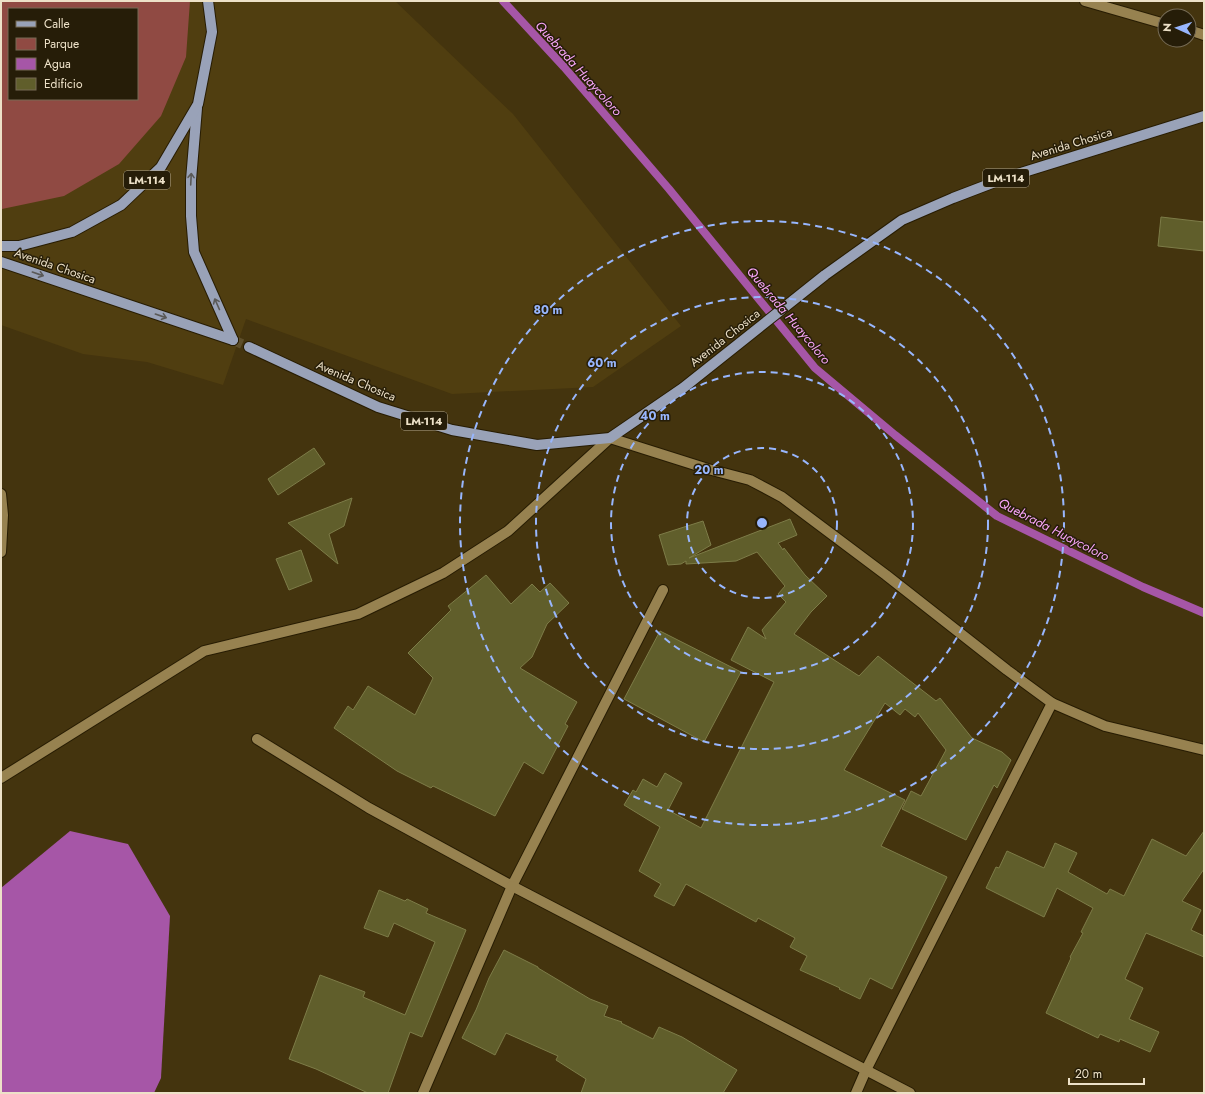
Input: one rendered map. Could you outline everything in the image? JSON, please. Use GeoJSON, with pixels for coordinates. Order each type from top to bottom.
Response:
{"type":"FeatureCollection","features":[{"type":"Feature","properties":{"kind":"main road","name":"LM-114"},"geometry":{"type":"LineString","coordinates":[[1,246],[19,246],[72,232],[121,205],[161,167],[198,104],[212,32],[208,1]]}},
{"type":"Feature","properties":{"kind":"main road","name":"Avenida Chosica"},"geometry":{"type":"LineString","coordinates":[[1,262],[233,340],[194,252],[191,216],[191,180],[198,104]]}},
{"type":"Feature","properties":{"kind":"main road","name":"Avenida Chosica"},"geometry":{"type":"LineString","coordinates":[[250,347],[378,407],[452,430],[537,445],[610,438],[683,388],[825,276],[902,220],[953,198],[1008,177],[1204,116]]}},
{"type":"Feature","properties":{"kind":"street"},"geometry":{"type":"LineString","coordinates":[[1085,1],[1102,4],[1157,21]]}},
{"type":"Feature","properties":{"kind":"street"},"geometry":{"type":"LineString","coordinates":[[1,778],[204,651],[358,614],[443,573],[508,531],[610,438],[708,469],[750,480],[782,497],[1052,703],[1105,726],[1204,750]]}},
{"type":"Feature","properties":{"kind":"street"},"geometry":{"type":"LineString","coordinates":[[1,494],[3,515],[1,552]]}},
{"type":"Feature","properties":{"kind":"street"},"geometry":{"type":"LineString","coordinates":[[423,1093],[512,886],[663,590]]}},
{"type":"Feature","properties":{"kind":"street"},"geometry":{"type":"LineString","coordinates":[[856,1093],[866,1070],[1052,703]]}},
{"type":"Feature","properties":{"kind":"street"},"geometry":{"type":"LineString","coordinates":[[257,739],[368,808],[512,886],[910,1093]]}},
{"type":"Feature","properties":{"kind":"shaded area"},"geometry":{"type":"Polygon","coordinates":[[[1,1],[395,1],[513,114],[681,326],[593,387],[452,394],[246,319],[223,385],[147,362],[83,354],[1,325],[1,1]]]}},
{"type":"Feature","properties":{"kind":"green space"},"geometry":{"type":"Polygon","coordinates":[[[1,1],[190,1],[186,57],[161,116],[119,164],[64,196],[1,209],[1,1]]]}},
{"type":"Feature","properties":{"kind":"water"},"geometry":{"type":"Polygon","coordinates":[[[70,831],[128,844],[170,916],[161,1078],[154,1093],[1,1093],[1,888],[70,831]]]}},
{"type":"Feature","properties":{"kind":"building"},"geometry":{"type":"Polygon","coordinates":[[[1161,217],[1204,222],[1204,251],[1158,246],[1161,217]]]}},
{"type":"Feature","properties":{"kind":"building"},"geometry":{"type":"Polygon","coordinates":[[[314,448],[325,464],[278,495],[268,479],[314,448]]]}},
{"type":"Feature","properties":{"kind":"building"},"geometry":{"type":"Polygon","coordinates":[[[352,498],[344,526],[329,534],[338,564],[288,523],[352,498]]]}},
{"type":"Feature","properties":{"kind":"building"},"geometry":{"type":"Polygon","coordinates":[[[790,519],[797,535],[778,543],[783,550],[784,548],[805,575],[827,596],[811,612],[794,634],[859,676],[878,656],[936,701],[940,698],[972,738],[1002,752],[1011,760],[997,788],[994,785],[966,840],[902,809],[911,791],[921,796],[946,750],[918,713],[915,717],[905,709],[900,715],[885,703],[844,770],[905,800],[881,846],[947,877],[892,989],[870,978],[860,999],[839,989],[840,988],[800,970],[807,956],[790,947],[795,938],[758,918],[756,922],[686,884],[674,906],[654,896],[661,884],[639,871],[660,827],[624,805],[633,790],[636,792],[643,779],[657,787],[665,773],[682,783],[668,810],[701,828],[774,682],[731,660],[748,627],[766,639],[762,630],[786,602],[778,594],[785,586],[757,552],[736,561],[686,564],[686,561],[681,564],[668,565],[659,535],[703,521],[711,545],[689,558],[790,519]]]}},
{"type":"Feature","properties":{"kind":"building"},"geometry":{"type":"Polygon","coordinates":[[[301,550],[312,581],[289,590],[276,559],[301,550]]]}},
{"type":"Feature","properties":{"kind":"building"},"geometry":{"type":"Polygon","coordinates":[[[486,575],[511,604],[532,584],[540,592],[550,583],[569,603],[547,624],[532,657],[520,668],[577,702],[565,724],[568,726],[543,774],[524,762],[495,816],[433,786],[431,788],[397,771],[334,728],[348,706],[353,710],[368,686],[415,715],[433,678],[408,653],[451,610],[448,606],[486,575]]]}},
{"type":"Feature","properties":{"kind":"building"},"geometry":{"type":"Polygon","coordinates":[[[660,631],[741,672],[704,742],[624,699],[660,631]]]}},
{"type":"Feature","properties":{"kind":"building"},"geometry":{"type":"Polygon","coordinates":[[[1204,831],[1204,869],[1182,901],[1201,910],[1191,930],[1204,936],[1204,957],[1146,933],[1125,979],[1143,988],[1129,1019],[1159,1032],[1150,1052],[1120,1039],[1119,1042],[1100,1034],[1098,1038],[1046,1013],[1093,908],[1057,888],[1044,917],[986,888],[996,867],[999,868],[1007,851],[1044,868],[1055,843],[1077,853],[1068,872],[1107,894],[1110,889],[1124,896],[1152,839],[1186,856],[1204,831]]]}},
{"type":"Feature","properties":{"kind":"building"},"geometry":{"type":"Polygon","coordinates":[[[379,890],[405,901],[407,899],[428,909],[426,913],[466,930],[422,1037],[410,1032],[388,1093],[368,1093],[316,1069],[289,1059],[320,975],[365,992],[363,997],[405,1015],[435,942],[394,923],[388,937],[364,928],[379,890]]]}},
{"type":"Feature","properties":{"kind":"building"},"geometry":{"type":"Polygon","coordinates":[[[504,950],[538,967],[590,999],[608,1006],[604,1016],[622,1022],[621,1023],[653,1039],[659,1027],[682,1037],[737,1070],[723,1093],[581,1093],[586,1079],[556,1060],[558,1056],[506,1033],[495,1055],[462,1038],[476,1010],[489,978],[504,950]]]}},
{"type":"Feature","properties":{"kind":"waterway","name":"Quebrada Huaycoloro"},"geometry":{"type":"LineString","coordinates":[[503,1],[564,67],[669,189],[815,368],[895,435],[997,516],[1143,587],[1204,613]]}},
{"type":"Feature","properties":{"kind":"tunnel"},"geometry":{"type":"LineString","coordinates":[[233,340],[249,347]]}}]}
